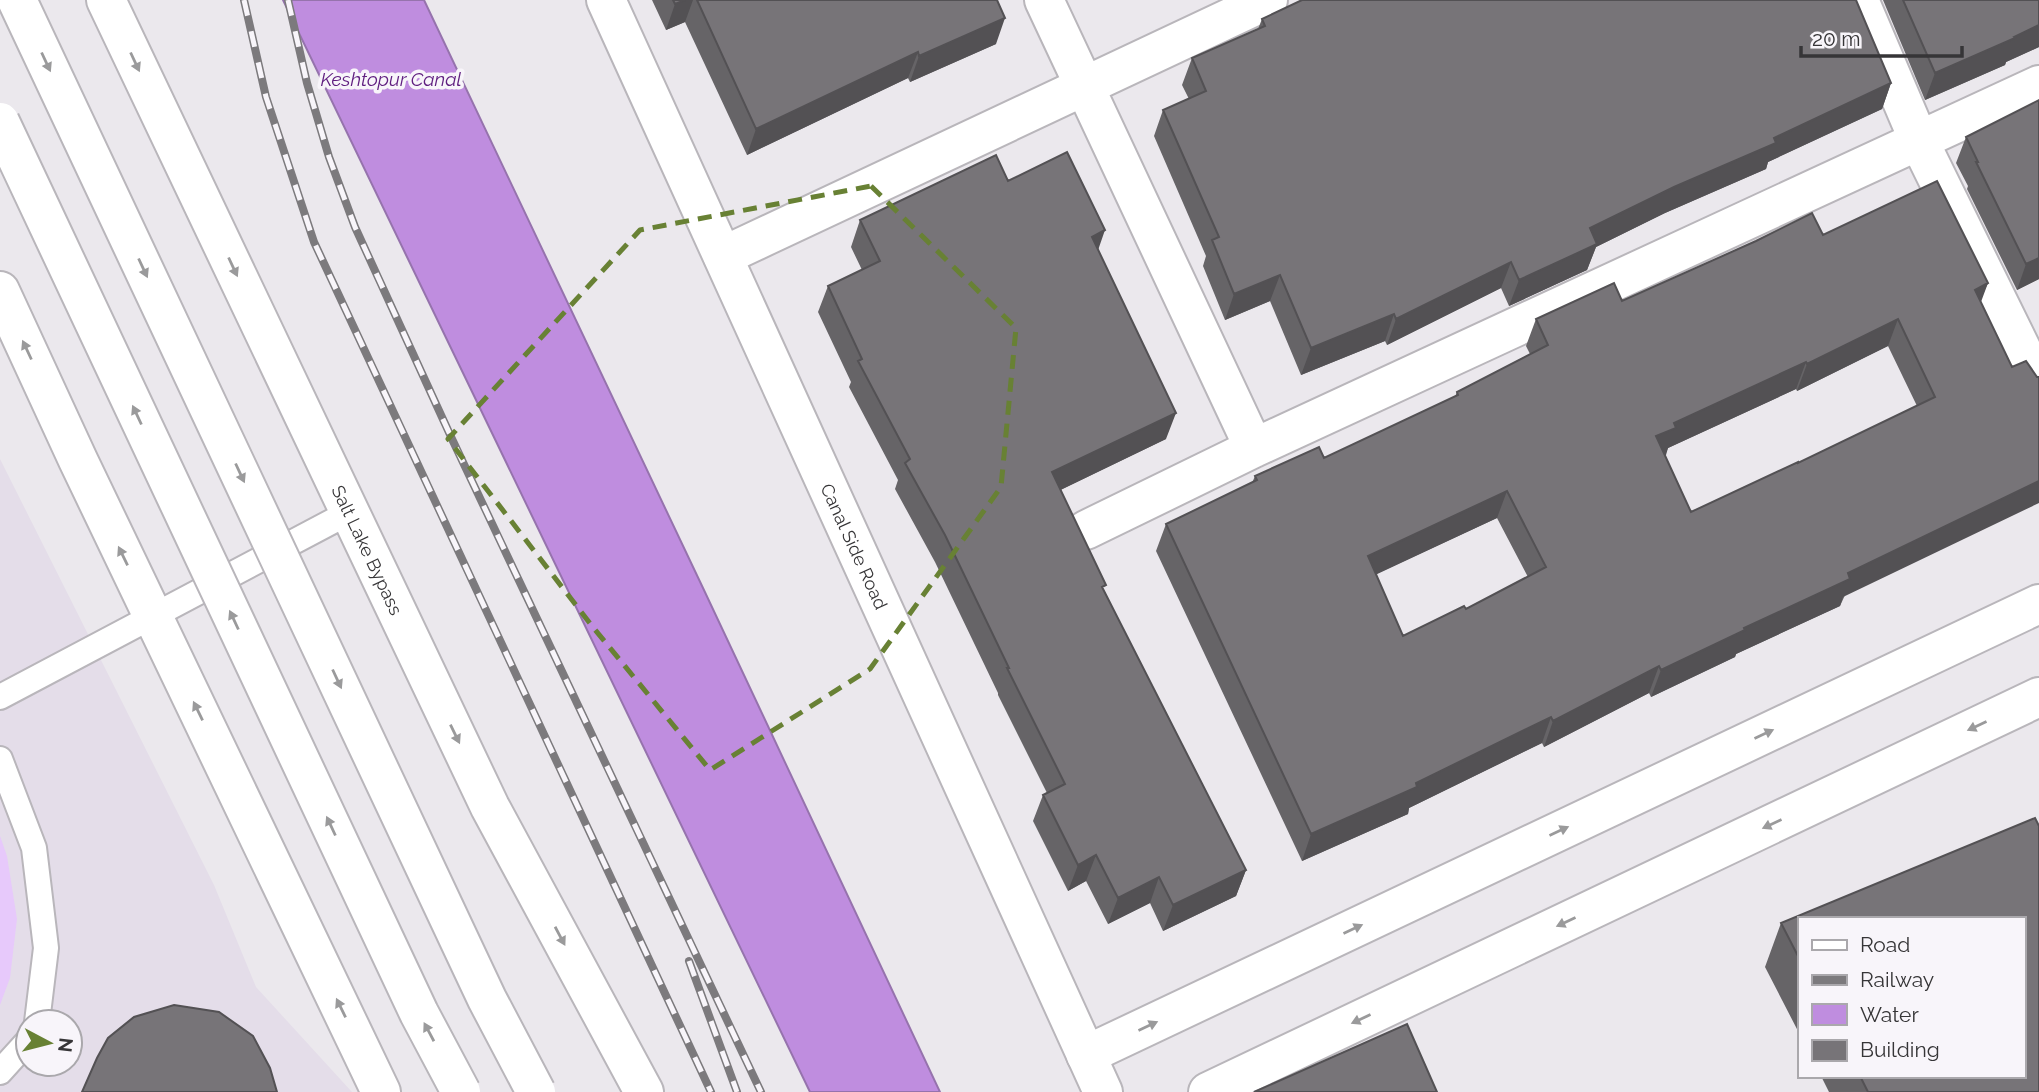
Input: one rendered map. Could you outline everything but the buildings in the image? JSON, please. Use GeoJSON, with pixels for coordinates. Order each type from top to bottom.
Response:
{"type":"FeatureCollection","features":[{"type":"Feature","properties":{"kind":"street"},"geometry":{"type":"LineString","coordinates":[[17,0],[487,999],[536,1092]]}},
{"type":"Feature","properties":{"kind":"street","name":"Salt Lake Bypass"},"geometry":{"type":"LineString","coordinates":[[106,0],[490,807],[644,1092]]}},
{"type":"Feature","properties":{"kind":"street","name":"Canal Side Road"},"geometry":{"type":"LineString","coordinates":[[606,0],[1102,1092]]}},
{"type":"Feature","properties":{"kind":"street"},"geometry":{"type":"LineString","coordinates":[[1044,0],[1254,448]]}},
{"type":"Feature","properties":{"kind":"street"},"geometry":{"type":"LineString","coordinates":[[723,256],[1268,0]]}},
{"type":"Feature","properties":{"kind":"street"},"geometry":{"type":"LineString","coordinates":[[1859,0],[1919,141],[2039,385]]}},
{"type":"Feature","properties":{"kind":"street"},"geometry":{"type":"LineString","coordinates":[[1086,530],[1254,448],[2039,85]]}},
{"type":"Feature","properties":{"kind":"street"},"geometry":{"type":"LineString","coordinates":[[0,122],[419,1013],[461,1092]]}},
{"type":"Feature","properties":{"kind":"street"},"geometry":{"type":"LineString","coordinates":[[0,291],[153,618],[381,1092]]}},
{"type":"Feature","properties":{"kind":"street"},"geometry":{"type":"LineString","coordinates":[[1086,1055],[2039,604]]}},
{"type":"Feature","properties":{"kind":"street"},"geometry":{"type":"LineString","coordinates":[[1208,1092],[2039,697]]}},
{"type":"Feature","properties":{"kind":"lane"},"geometry":{"type":"LineString","coordinates":[[0,697],[350,512]]}},
{"type":"Feature","properties":{"kind":"lane"},"geometry":{"type":"LineString","coordinates":[[0,759],[34,848],[47,948],[39,1008]]}},
{"type":"Feature","properties":{"kind":"lane"},"geometry":{"type":"LineString","coordinates":[[0,1072],[14,1056]]}},
{"type":"Feature","properties":{"kind":"highlighted area"},"geometry":{"type":"Polygon","coordinates":[[[871,186],[1016,328],[1001,487],[870,669],[710,770],[592,626],[448,439],[640,230],[871,186]]]}},
{"type":"Feature","properties":{"kind":"shaded area"},"geometry":{"type":"Polygon","coordinates":[[[0,459],[214,885],[256,987],[352,1092],[0,1092],[0,459]]]}},
{"type":"Feature","properties":{"kind":"shaded area"},"geometry":{"type":"Polygon","coordinates":[[[0,836],[7,856],[17,919],[10,978],[0,1005],[0,836]]]}},
{"type":"Feature","properties":{"kind":"water","name":"Keshtopur Canal"},"geometry":{"type":"Polygon","coordinates":[[[283,0],[424,0],[940,1092],[810,1092],[283,0]]]}},
{"type":"Feature","properties":{"kind":"railway"},"geometry":{"type":"LineString","coordinates":[[244,0],[266,97],[314,242],[711,1092]]}},
{"type":"Feature","properties":{"kind":"railway"},"geometry":{"type":"LineString","coordinates":[[288,0],[307,83],[329,157],[355,227],[452,439],[761,1092]]}},
{"type":"Feature","properties":{"kind":"railway"},"geometry":{"type":"LineString","coordinates":[[689,961],[737,1092]]}}]}
